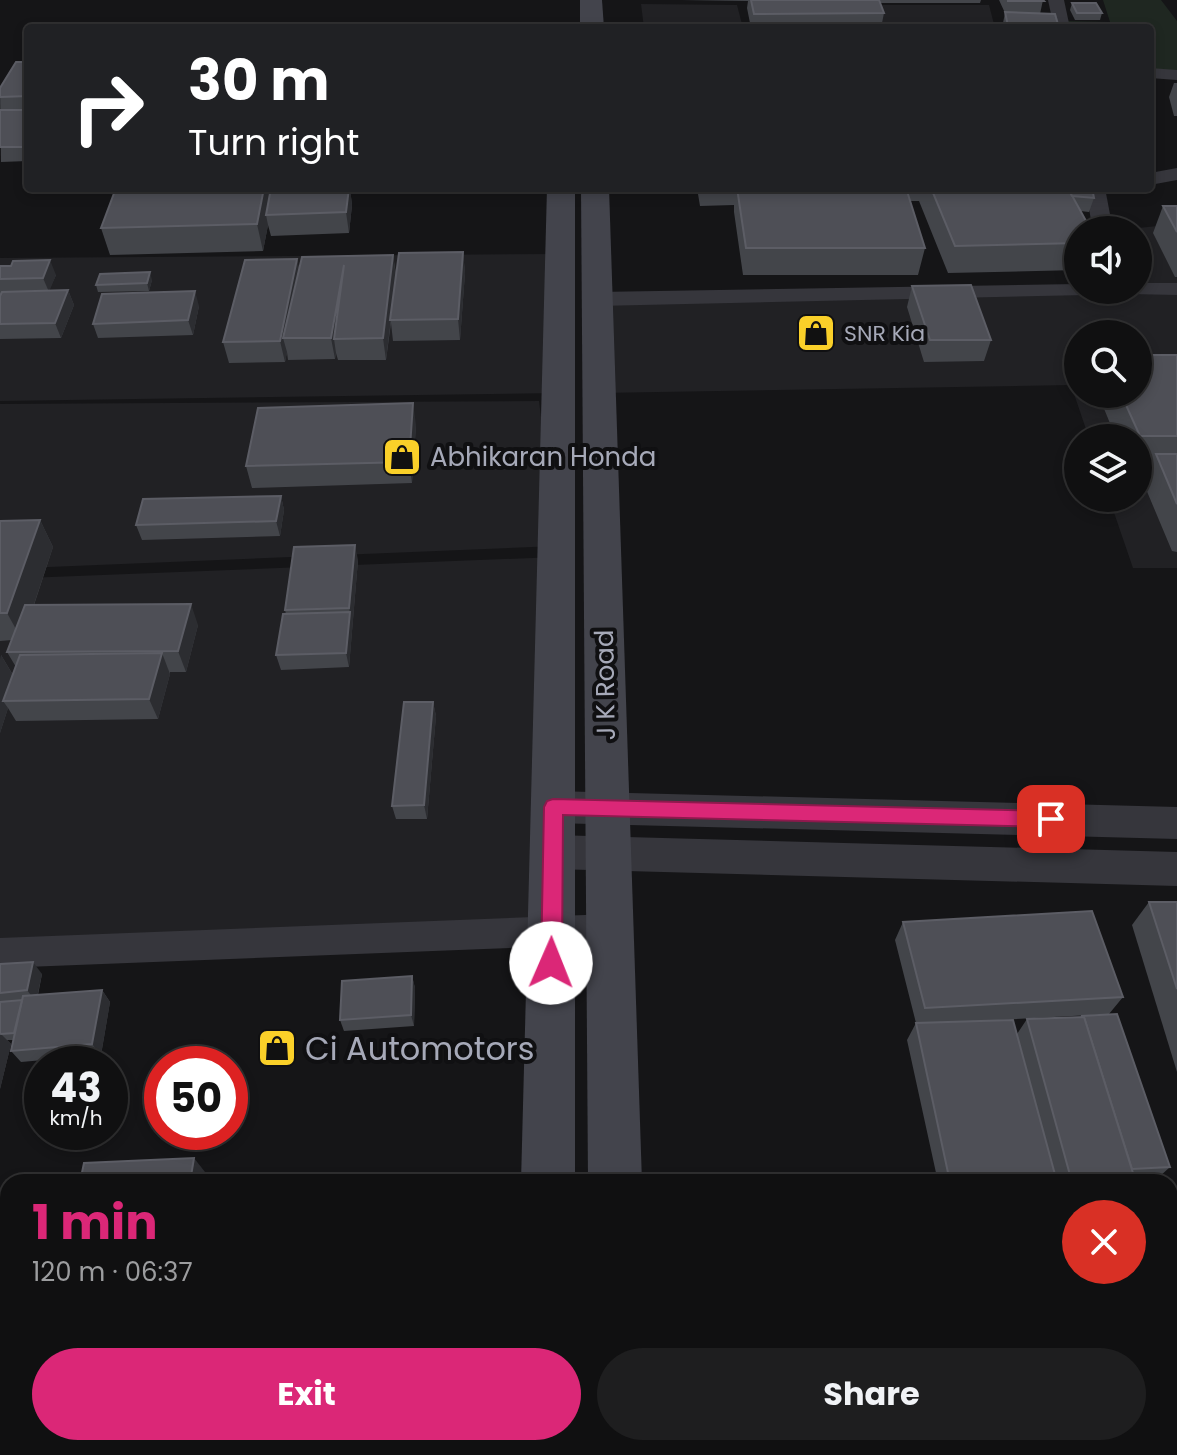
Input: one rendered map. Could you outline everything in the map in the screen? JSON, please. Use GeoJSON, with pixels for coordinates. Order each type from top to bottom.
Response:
{"type":"FeatureCollection","features":[{"type":"Feature","properties":{"kind":"main road"},"geometry":{"type":"LineString","coordinates":[[591,0],[592,24]]}},
{"type":"Feature","properties":{"kind":"main road","name":"J K Road"},"geometry":{"type":"LineString","coordinates":[[562,192],[585,310],[608,806],[615,1174]]}},
{"type":"Feature","properties":{"kind":"main road","name":"J K Road"},"geometry":{"type":"LineString","coordinates":[[548,1174],[553,807],[595,192]]}},
{"type":"Feature","properties":{"kind":"street"},"geometry":{"type":"LineString","coordinates":[[1056,0],[1061,24]]}},
{"type":"Feature","properties":{"kind":"street"},"geometry":{"type":"LineString","coordinates":[[1154,73],[1177,75]]}},
{"type":"Feature","properties":{"kind":"street"},"geometry":{"type":"LineString","coordinates":[[1154,178],[1177,174]]}},
{"type":"Feature","properties":{"kind":"street"},"geometry":{"type":"LineString","coordinates":[[1097,192],[1101,216]]}},
{"type":"Feature","properties":{"kind":"street"},"geometry":{"type":"LineString","coordinates":[[1152,289],[1177,289]]}},
{"type":"Feature","properties":{"kind":"street"},"geometry":{"type":"LineString","coordinates":[[585,310],[1064,291]]}},
{"type":"Feature","properties":{"kind":"street"},"geometry":{"type":"LineString","coordinates":[[553,807],[608,806],[1177,823]]}},
{"type":"Feature","properties":{"kind":"street"},"geometry":{"type":"LineString","coordinates":[[553,852],[1177,869]]}},
{"type":"Feature","properties":{"kind":"street"},"geometry":{"type":"LineString","coordinates":[[0,953],[610,929]]}},
{"type":"Feature","properties":{"kind":"shaded area"},"geometry":{"type":"Polygon","coordinates":[[[1103,0],[1161,0],[1177,21],[1177,72],[1154,71],[1154,24],[1065,24],[1066,21],[1110,22],[1103,0]]]}},
{"type":"Feature","properties":{"kind":"shaded area"},"geometry":{"type":"Polygon","coordinates":[[[641,4],[737,5],[742,24],[644,24],[641,4]]]}},
{"type":"Feature","properties":{"kind":"shaded area"},"geometry":{"type":"Polygon","coordinates":[[[876,5],[989,5],[994,24],[883,24],[876,5]]]}},
{"type":"Feature","properties":{"kind":"shaded area"},"geometry":{"type":"Polygon","coordinates":[[[1177,224],[1177,289],[1152,289],[1152,227],[1177,224]]]}},
{"type":"Feature","properties":{"kind":"shaded area"},"geometry":{"type":"Polygon","coordinates":[[[560,254],[559,393],[0,401],[0,258],[560,254]]]}},
{"type":"Feature","properties":{"kind":"shaded area"},"geometry":{"type":"Polygon","coordinates":[[[1152,292],[1177,292],[1177,568],[1133,568],[1114,512],[1152,512],[1152,424],[1084,424],[1079,408],[1152,408],[1152,320],[1064,320],[1064,385],[599,393],[597,299],[1064,293],[1064,304],[1152,304],[1152,292]]]}},
{"type":"Feature","properties":{"kind":"shaded area"},"geometry":{"type":"Polygon","coordinates":[[[539,401],[557,546],[0,569],[0,404],[539,401]]]}},
{"type":"Feature","properties":{"kind":"shaded area"},"geometry":{"type":"Polygon","coordinates":[[[557,557],[552,930],[0,952],[0,579],[557,557]]]}},
{"type":"Feature","properties":{"kind":"building"},"geometry":{"type":"Polygon","coordinates":[[[751,0],[879,0],[884,13],[754,14],[751,0]]]}},
{"type":"Feature","properties":{"kind":"building"},"geometry":{"type":"Polygon","coordinates":[[[1072,3],[1096,3],[1102,13],[1077,13],[1072,3]]]}},
{"type":"Feature","properties":{"kind":"building"},"geometry":{"type":"Polygon","coordinates":[[[1005,12],[1055,14],[1058,24],[1008,24],[1005,12]]]}},
{"type":"Feature","properties":{"kind":"building"},"geometry":{"type":"Polygon","coordinates":[[[16,62],[24,62],[24,96],[0,97],[0,88],[16,62]]]}},
{"type":"Feature","properties":{"kind":"building"},"geometry":{"type":"Polygon","coordinates":[[[0,110],[24,110],[24,147],[0,147],[0,110]]]}},
{"type":"Feature","properties":{"kind":"building"},"geometry":{"type":"Polygon","coordinates":[[[114,192],[263,192],[257,224],[101,228],[114,192]]]}},
{"type":"Feature","properties":{"kind":"building"},"geometry":{"type":"Polygon","coordinates":[[[270,192],[348,192],[346,212],[266,215],[270,192]]]}},
{"type":"Feature","properties":{"kind":"building"},"geometry":{"type":"Polygon","coordinates":[[[738,192],[907,192],[925,248],[746,248],[738,192]]]}},
{"type":"Feature","properties":{"kind":"building"},"geometry":{"type":"Polygon","coordinates":[[[933,192],[1070,192],[1083,216],[1064,216],[1064,243],[955,246],[933,192]]]}},
{"type":"Feature","properties":{"kind":"building"},"geometry":{"type":"Polygon","coordinates":[[[1070,192],[1093,192],[1094,198],[1072,196],[1070,192]]]}},
{"type":"Feature","properties":{"kind":"building"},"geometry":{"type":"Polygon","coordinates":[[[1163,206],[1177,206],[1177,232],[1163,206]]]}},
{"type":"Feature","properties":{"kind":"building"},"geometry":{"type":"Polygon","coordinates":[[[463,252],[458,319],[390,320],[399,253],[463,252]]]}},
{"type":"Feature","properties":{"kind":"building"},"geometry":{"type":"Polygon","coordinates":[[[393,255],[383,338],[334,339],[344,265],[331,338],[283,338],[302,257],[393,255]]]}},
{"type":"Feature","properties":{"kind":"building"},"geometry":{"type":"Polygon","coordinates":[[[297,259],[280,341],[223,342],[245,260],[297,259]]]}},
{"type":"Feature","properties":{"kind":"building"},"geometry":{"type":"Polygon","coordinates":[[[50,260],[43,278],[0,279],[0,266],[11,266],[13,261],[50,260]]]}},
{"type":"Feature","properties":{"kind":"building"},"geometry":{"type":"Polygon","coordinates":[[[150,272],[147,283],[96,285],[100,274],[150,272]]]}},
{"type":"Feature","properties":{"kind":"building"},"geometry":{"type":"Polygon","coordinates":[[[971,285],[991,340],[930,340],[912,286],[971,285]]]}},
{"type":"Feature","properties":{"kind":"building"},"geometry":{"type":"Polygon","coordinates":[[[68,290],[55,323],[0,324],[2,292],[68,290]]]}},
{"type":"Feature","properties":{"kind":"building"},"geometry":{"type":"Polygon","coordinates":[[[195,291],[188,320],[93,324],[102,294],[195,291]]]}},
{"type":"Feature","properties":{"kind":"building"},"geometry":{"type":"Polygon","coordinates":[[[1152,355],[1177,355],[1177,436],[1152,436],[1152,424],[1135,424],[1127,408],[1152,408],[1152,355]]]}},
{"type":"Feature","properties":{"kind":"building"},"geometry":{"type":"Polygon","coordinates":[[[413,403],[409,462],[246,466],[258,408],[413,403]]]}},
{"type":"Feature","properties":{"kind":"building"},"geometry":{"type":"Polygon","coordinates":[[[1156,454],[1177,454],[1177,504],[1156,454]]]}},
{"type":"Feature","properties":{"kind":"building"},"geometry":{"type":"Polygon","coordinates":[[[281,496],[276,521],[136,525],[143,499],[281,496]]]}},
{"type":"Feature","properties":{"kind":"building"},"geometry":{"type":"Polygon","coordinates":[[[40,520],[7,613],[0,613],[0,521],[40,520]]]}},
{"type":"Feature","properties":{"kind":"building"},"geometry":{"type":"Polygon","coordinates":[[[355,545],[349,608],[285,610],[294,547],[355,545]]]}},
{"type":"Feature","properties":{"kind":"building"},"geometry":{"type":"Polygon","coordinates":[[[191,604],[178,651],[7,652],[25,605],[191,604]]]}},
{"type":"Feature","properties":{"kind":"building"},"geometry":{"type":"Polygon","coordinates":[[[350,612],[346,653],[276,655],[283,614],[350,612]]]}},
{"type":"Feature","properties":{"kind":"building"},"geometry":{"type":"Polygon","coordinates":[[[162,653],[149,699],[3,701],[20,655],[162,653]]]}},
{"type":"Feature","properties":{"kind":"building"},"geometry":{"type":"Polygon","coordinates":[[[404,702],[433,702],[424,805],[392,806],[404,702]]]}},
{"type":"Feature","properties":{"kind":"building"},"geometry":{"type":"Polygon","coordinates":[[[1149,902],[1177,902],[1177,989],[1149,902]]]}},
{"type":"Feature","properties":{"kind":"building"},"geometry":{"type":"Polygon","coordinates":[[[1092,911],[1123,997],[925,1008],[903,922],[1092,911]]]}},
{"type":"Feature","properties":{"kind":"building"},"geometry":{"type":"Polygon","coordinates":[[[33,962],[27,990],[0,993],[0,964],[33,962]]]}},
{"type":"Feature","properties":{"kind":"building"},"geometry":{"type":"Polygon","coordinates":[[[412,976],[411,1015],[340,1020],[342,981],[412,976]]]}},
{"type":"Feature","properties":{"kind":"building"},"geometry":{"type":"Polygon","coordinates":[[[102,990],[92,1044],[24,1046],[24,1050],[11,1051],[23,996],[102,990]]]}},
{"type":"Feature","properties":{"kind":"building"},"geometry":{"type":"Polygon","coordinates":[[[22,1000],[14,1033],[1,1034],[0,1002],[22,1000]]]}},
{"type":"Feature","properties":{"kind":"building"},"geometry":{"type":"Polygon","coordinates":[[[1117,1014],[1170,1167],[1132,1169],[1084,1017],[1081,1016],[1117,1014]]]}},
{"type":"Feature","properties":{"kind":"building"},"geometry":{"type":"Polygon","coordinates":[[[1084,1017],[1133,1173],[1070,1174],[1027,1019],[1084,1017]]]}},
{"type":"Feature","properties":{"kind":"building"},"geometry":{"type":"Polygon","coordinates":[[[1013,1020],[1055,1174],[948,1174],[916,1023],[1013,1020]]]}},
{"type":"Feature","properties":{"kind":"building"},"geometry":{"type":"Polygon","coordinates":[[[194,1158],[191,1174],[82,1174],[84,1163],[194,1158]]]}},
{"type":"Feature","properties":{"kind":"place","name":"SNR Kia"},"geometry":{"type":"Point","coordinates":[816,333]}},
{"type":"Feature","properties":{"kind":"place","name":"Abhikaran Honda"},"geometry":{"type":"Point","coordinates":[402,457]}},
{"type":"Feature","properties":{"kind":"place","name":"Ci Automotors"},"geometry":{"type":"Point","coordinates":[277,1048]}},
{"type":"Feature","properties":{"kind":"route"},"geometry":{"type":"LineString","coordinates":[[551,963],[553,807],[1051,819]]}}]}
